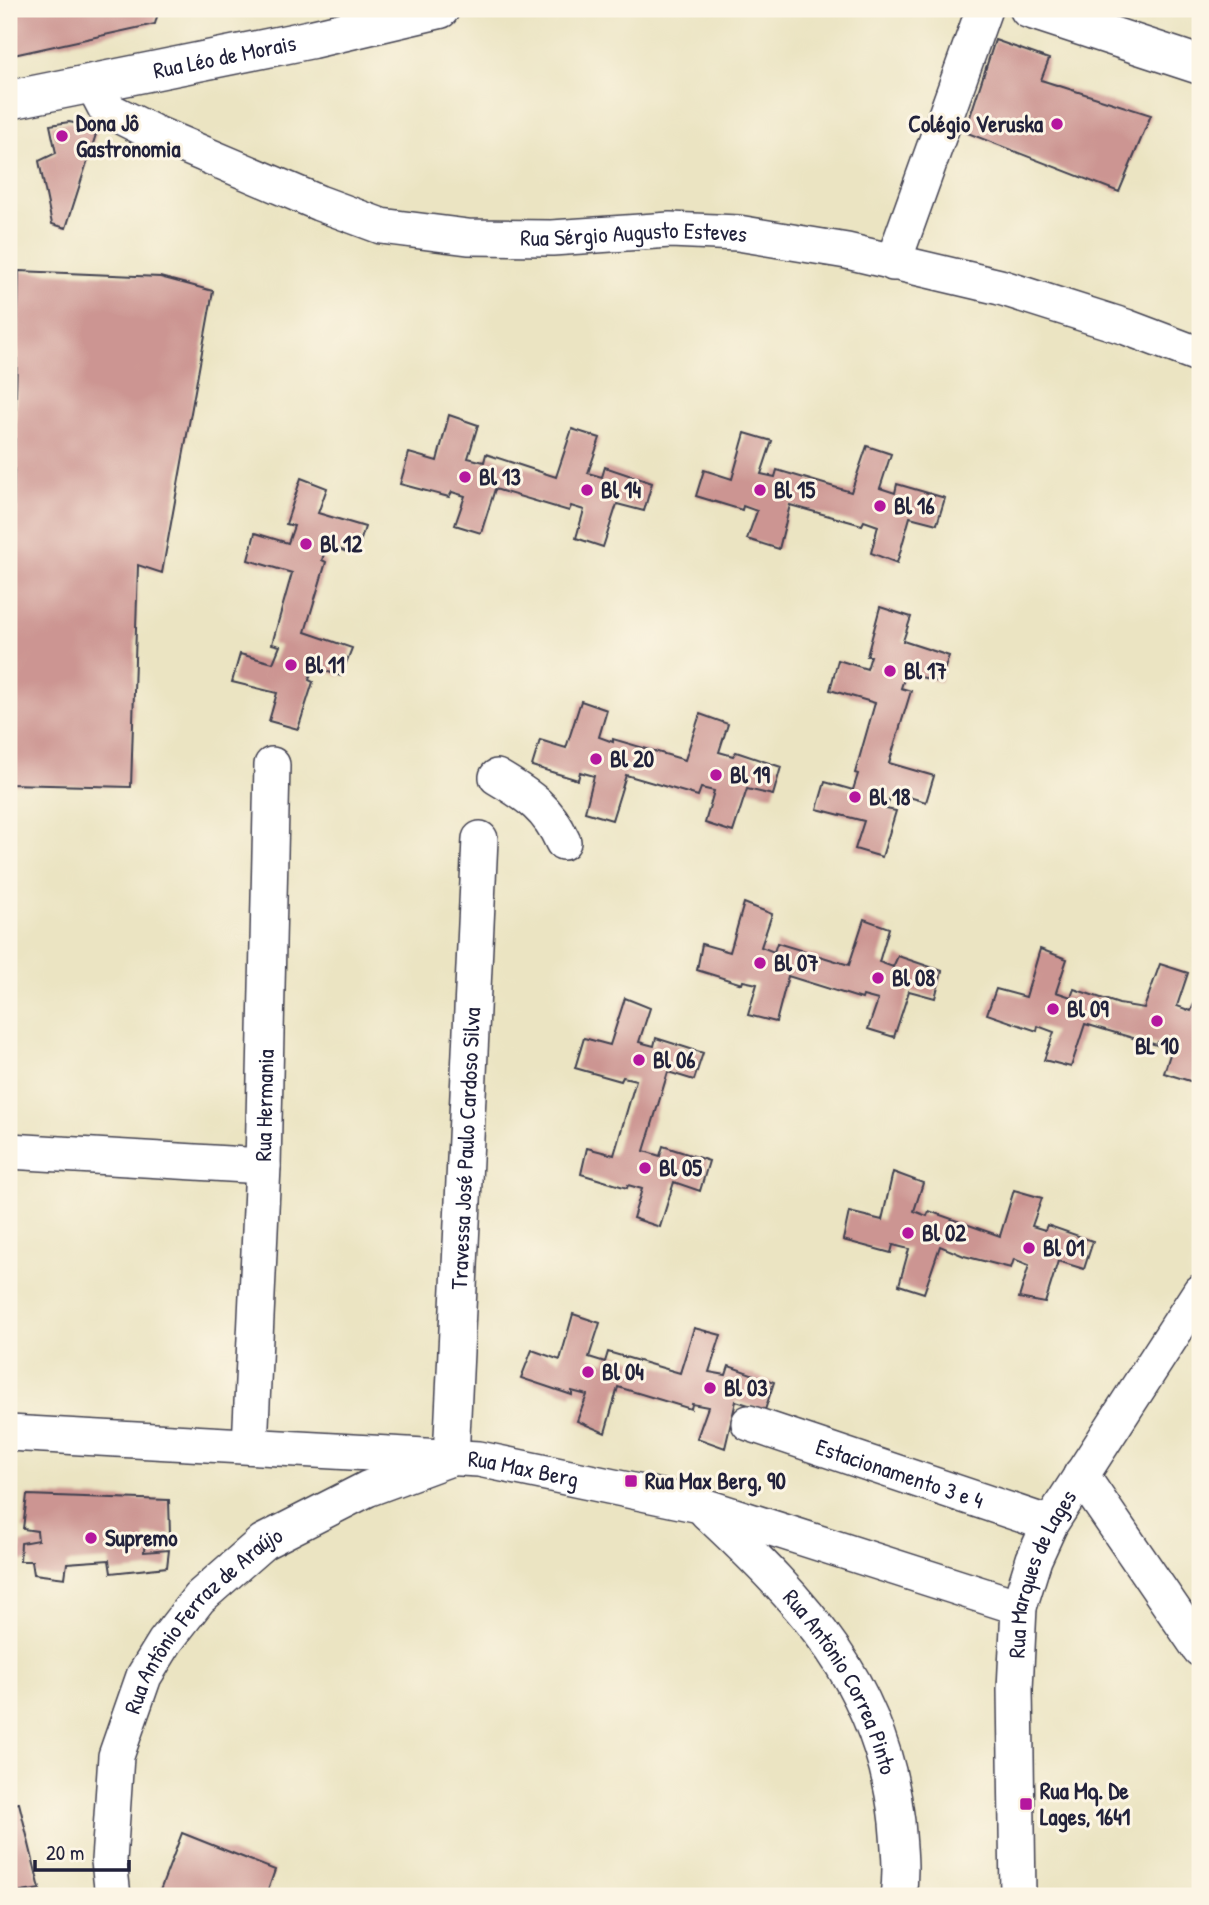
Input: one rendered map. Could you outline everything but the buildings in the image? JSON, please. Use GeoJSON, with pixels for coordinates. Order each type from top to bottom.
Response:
{"type":"FeatureCollection","features":[{"type":"Feature","properties":{"kind":"main road","name":"Rua Léo de Morais"},"geometry":{"type":"LineString","coordinates":[[9,100],[312,39],[440,9]]}},
{"type":"Feature","properties":{"kind":"main road"},"geometry":{"type":"LineString","coordinates":[[1029,9],[1200,65]]}},
{"type":"Feature","properties":{"kind":"street"},"geometry":{"type":"LineString","coordinates":[[892,263],[984,9]]}},
{"type":"Feature","properties":{"kind":"street","name":"Rua Sérgio Augusto Esteves"},"geometry":{"type":"LineString","coordinates":[[92,82],[106,109],[152,132],[381,226],[468,237],[552,238],[670,230],[738,233],[847,251],[1000,287],[1126,327],[1200,355]]}},
{"type":"Feature","properties":{"kind":"street","name":"Rua Hermania"},"geometry":{"type":"LineString","coordinates":[[250,1446],[263,1166],[272,765]]}},
{"type":"Feature","properties":{"kind":"street"},"geometry":{"type":"LineString","coordinates":[[497,777],[541,805],[556,825],[563,842]]}},
{"type":"Feature","properties":{"kind":"street","name":"Travessa José Paulo Cardoso Silva"},"geometry":{"type":"LineString","coordinates":[[451,1458],[480,839]]}},
{"type":"Feature","properties":{"kind":"street"},"geometry":{"type":"LineString","coordinates":[[9,1151],[263,1166]]}},
{"type":"Feature","properties":{"kind":"street","name":"Rua Marques de Lages"},"geometry":{"type":"LineString","coordinates":[[1018,1896],[1015,1689],[1019,1607],[1034,1559],[1050,1524],[1200,1292]]}},
{"type":"Feature","properties":{"kind":"street","name":"Estacionamento 3 e 4"},"geometry":{"type":"LineString","coordinates":[[749,1423],[1050,1524]]}},
{"type":"Feature","properties":{"kind":"street","name":"Rua Max Berg"},"geometry":{"type":"LineString","coordinates":[[9,1433],[479,1459],[700,1505],[1019,1607]]}},
{"type":"Feature","properties":{"kind":"street","name":"Rua Antônio Ferraz de Araújo"},"geometry":{"type":"LineString","coordinates":[[113,1896],[109,1861],[117,1756],[144,1676],[165,1642],[199,1598],[263,1542],[367,1489],[451,1458]]}},
{"type":"Feature","properties":{"kind":"street"},"geometry":{"type":"LineString","coordinates":[[1081,1475],[1200,1649]]}},
{"type":"Feature","properties":{"kind":"street","name":"Rua Antônio Correa Pinto"},"geometry":{"type":"LineString","coordinates":[[700,1505],[770,1570],[820,1630],[851,1675],[876,1728],[894,1792],[902,1872],[898,1896]]}},
{"type":"Feature","properties":{"kind":"place","name":"Colégio Veruska"},"geometry":{"type":"Point","coordinates":[1057,124]}},
{"type":"Feature","properties":{"kind":"place","name":"Dona Jô Gastronomia"},"geometry":{"type":"Point","coordinates":[62,136]}},
{"type":"Feature","properties":{"kind":"place","name":"Bl 13"},"geometry":{"type":"Point","coordinates":[465,477]}},
{"type":"Feature","properties":{"kind":"place","name":"Bl 14"},"geometry":{"type":"Point","coordinates":[587,490]}},
{"type":"Feature","properties":{"kind":"place","name":"Bl 15"},"geometry":{"type":"Point","coordinates":[760,490]}},
{"type":"Feature","properties":{"kind":"place","name":"Bl 16"},"geometry":{"type":"Point","coordinates":[880,506]}},
{"type":"Feature","properties":{"kind":"place","name":"Bl 12"},"geometry":{"type":"Point","coordinates":[306,544]}},
{"type":"Feature","properties":{"kind":"place","name":"Bl 11"},"geometry":{"type":"Point","coordinates":[291,665]}},
{"type":"Feature","properties":{"kind":"place","name":"Bl 17"},"geometry":{"type":"Point","coordinates":[890,671]}},
{"type":"Feature","properties":{"kind":"place","name":"Bl 20"},"geometry":{"type":"Point","coordinates":[596,759]}},
{"type":"Feature","properties":{"kind":"place","name":"Bl 19"},"geometry":{"type":"Point","coordinates":[716,775]}},
{"type":"Feature","properties":{"kind":"place","name":"Bl 18"},"geometry":{"type":"Point","coordinates":[855,797]}},
{"type":"Feature","properties":{"kind":"place","name":"Bl 07"},"geometry":{"type":"Point","coordinates":[760,963]}},
{"type":"Feature","properties":{"kind":"place","name":"Bl 08"},"geometry":{"type":"Point","coordinates":[878,978]}},
{"type":"Feature","properties":{"kind":"place","name":"Bl 09"},"geometry":{"type":"Point","coordinates":[1053,1009]}},
{"type":"Feature","properties":{"kind":"place","name":"BL 10"},"geometry":{"type":"Point","coordinates":[1157,1021]}},
{"type":"Feature","properties":{"kind":"place","name":"Bl 06"},"geometry":{"type":"Point","coordinates":[639,1060]}},
{"type":"Feature","properties":{"kind":"place","name":"Bl 05"},"geometry":{"type":"Point","coordinates":[645,1168]}},
{"type":"Feature","properties":{"kind":"place","name":"Bl 02"},"geometry":{"type":"Point","coordinates":[908,1233]}},
{"type":"Feature","properties":{"kind":"place","name":"Bl 01"},"geometry":{"type":"Point","coordinates":[1029,1248]}},
{"type":"Feature","properties":{"kind":"place","name":"Bl 04"},"geometry":{"type":"Point","coordinates":[588,1372]}},
{"type":"Feature","properties":{"kind":"place","name":"Bl 03"},"geometry":{"type":"Point","coordinates":[710,1388]}},
{"type":"Feature","properties":{"kind":"place","name":"Rua Max Berg, 90"},"geometry":{"type":"Point","coordinates":[631,1481]}},
{"type":"Feature","properties":{"kind":"place","name":"Supremo"},"geometry":{"type":"Point","coordinates":[91,1538]}},
{"type":"Feature","properties":{"kind":"place","name":"Rua Mq. De Lages, 1641"},"geometry":{"type":"Point","coordinates":[1026,1804]}}]}
